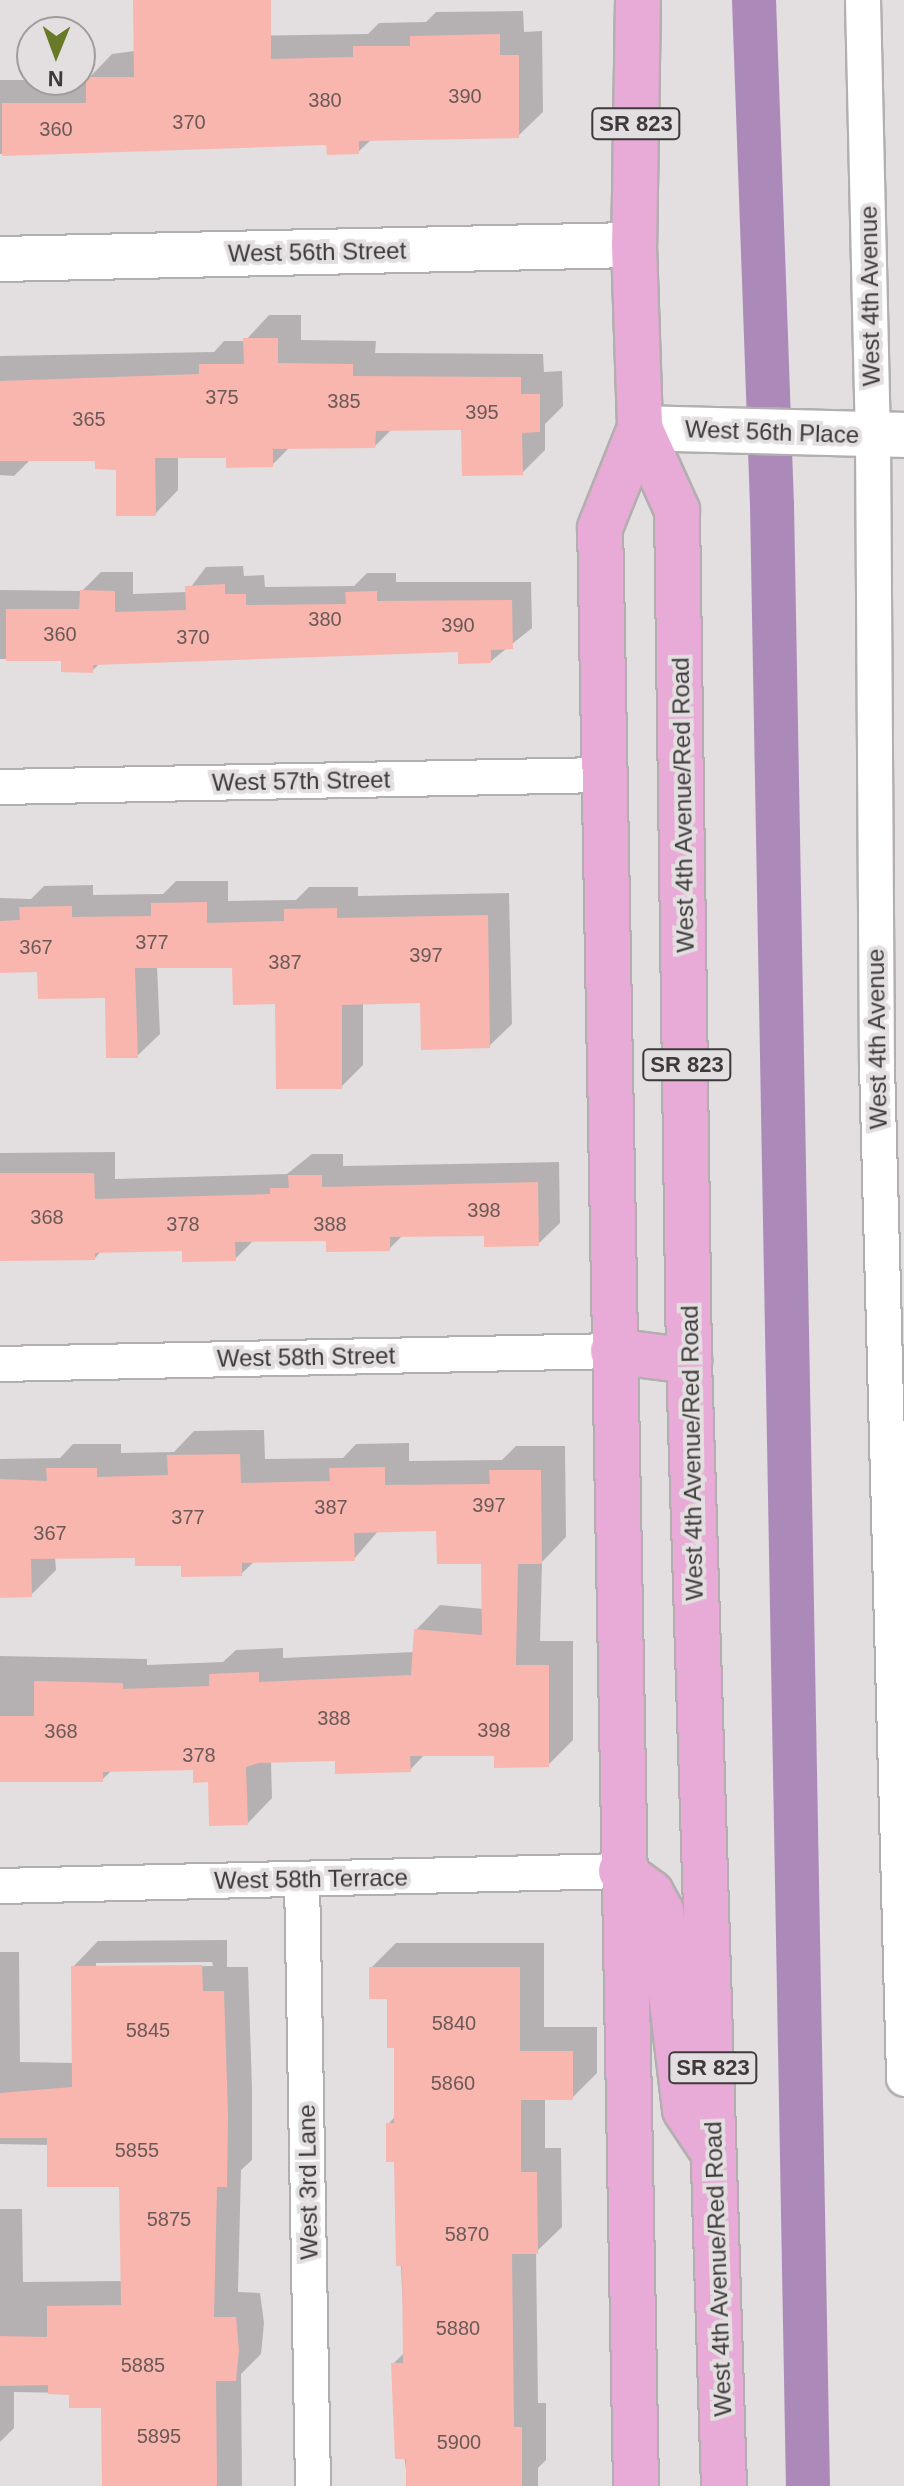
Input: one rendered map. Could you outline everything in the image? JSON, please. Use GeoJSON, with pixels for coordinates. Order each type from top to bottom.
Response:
{"type":"FeatureCollection","features":[{"type":"Feature","properties":{"kind":"main road","name":"West 4th Avenue/Red Road"},"geometry":{"type":"LineString","coordinates":[[638,1],[634,245],[640,428],[677,510],[689,1361],[724,2486]]}},
{"type":"Feature","properties":{"kind":"main road","name":"West 4th Avenue/Red Road"},"geometry":{"type":"LineString","coordinates":[[636,2486],[621,1871],[612,1047],[603,775],[600,528],[640,428]]}},
{"type":"Feature","properties":{"kind":"main road"},"geometry":{"type":"LineString","coordinates":[[613,1351],[689,1361]]}},
{"type":"Feature","properties":{"kind":"main road"},"geometry":{"type":"LineString","coordinates":[[621,1871],[651,1893],[661,1911],[685,2110],[715,2156]]}},
{"type":"Feature","properties":{"kind":"street","name":"West 4th Avenue"},"geometry":{"type":"LineString","coordinates":[[863,0],[888,435],[890,1065],[904,2079]]}},
{"type":"Feature","properties":{"kind":"street","name":"West 56th Street"},"geometry":{"type":"LineString","coordinates":[[0,259],[634,245]]}},
{"type":"Feature","properties":{"kind":"street","name":"West 56th Place"},"geometry":{"type":"LineString","coordinates":[[640,428],[888,435]]}},
{"type":"Feature","properties":{"kind":"street","name":"West 57th Street"},"geometry":{"type":"LineString","coordinates":[[0,787],[603,775]]}},
{"type":"Feature","properties":{"kind":"street","name":"West 58th Street"},"geometry":{"type":"LineString","coordinates":[[0,1364],[613,1351]]}},
{"type":"Feature","properties":{"kind":"street","name":"West 58th Terrace"},"geometry":{"type":"LineString","coordinates":[[0,1886],[621,1871]]}},
{"type":"Feature","properties":{"kind":"street","name":"West 3rd Lane"},"geometry":{"type":"LineString","coordinates":[[302,1879],[313,2486]]}},
{"type":"Feature","properties":{"kind":"building"},"geometry":{"type":"Polygon","coordinates":[[[133,0],[271,0],[271,59],[353,57],[353,46],[410,46],[410,36],[500,34],[500,55],[519,55],[519,138],[359,141],[359,154],[327,155],[326,145],[2,156],[2,103],[86,103],[86,96],[96,96],[96,77],[134,77],[133,0]]]}},
{"type":"Feature","properties":{"kind":"building"},"geometry":{"type":"Polygon","coordinates":[[[243,338],[278,338],[278,363],[353,364],[353,376],[521,377],[521,394],[540,394],[540,432],[522,433],[523,475],[462,476],[461,430],[376,431],[375,448],[273,449],[273,467],[226,468],[226,458],[155,458],[156,516],[116,516],[116,470],[95,469],[95,461],[0,461],[0,381],[199,374],[199,364],[244,364],[243,338]]]}},
{"type":"Feature","properties":{"kind":"building"},"geometry":{"type":"Polygon","coordinates":[[[225,584],[225,594],[246,594],[246,605],[346,604],[345,592],[377,591],[377,601],[512,600],[513,649],[491,650],[491,663],[458,664],[458,652],[93,665],[93,673],[61,672],[61,661],[6,661],[6,609],[79,609],[80,590],[115,591],[115,612],[186,610],[185,586],[225,584]]]}},
{"type":"Feature","properties":{"kind":"building"},"geometry":{"type":"Polygon","coordinates":[[[207,902],[207,923],[284,921],[284,909],[337,908],[337,918],[488,915],[490,1048],[421,1050],[420,1003],[342,1005],[342,1089],[276,1089],[275,1004],[233,1005],[232,968],[135,968],[138,1058],[106,1058],[105,998],[38,999],[37,972],[0,973],[0,921],[20,920],[19,907],[72,906],[72,917],[151,916],[151,903],[207,902]]]}},
{"type":"Feature","properties":{"kind":"building"},"geometry":{"type":"Polygon","coordinates":[[[0,1173],[94,1173],[95,1199],[270,1194],[270,1188],[289,1188],[288,1175],[322,1175],[322,1187],[538,1182],[539,1246],[484,1247],[484,1236],[390,1237],[390,1251],[326,1252],[326,1241],[235,1242],[236,1261],[182,1262],[182,1251],[95,1253],[95,1260],[0,1261],[0,1173]]]}},
{"type":"Feature","properties":{"kind":"building"},"geometry":{"type":"Polygon","coordinates":[[[240,1454],[241,1483],[330,1481],[329,1468],[385,1467],[385,1485],[490,1484],[489,1470],[541,1470],[542,1564],[518,1564],[516,1665],[549,1665],[549,1767],[494,1768],[494,1756],[410,1756],[411,1772],[335,1774],[335,1761],[259,1763],[246,1767],[248,1825],[209,1826],[208,1782],[193,1783],[193,1770],[103,1772],[103,1782],[0,1782],[0,1716],[34,1716],[34,1681],[123,1683],[123,1689],[209,1686],[209,1674],[259,1672],[259,1682],[411,1675],[414,1629],[482,1635],[481,1564],[437,1564],[436,1531],[354,1533],[355,1561],[242,1563],[242,1576],[181,1577],[181,1566],[135,1566],[135,1558],[31,1559],[32,1597],[0,1598],[0,1479],[47,1481],[46,1468],[97,1468],[97,1477],[168,1475],[167,1455],[240,1454]]]}},
{"type":"Feature","properties":{"kind":"building"},"geometry":{"type":"Polygon","coordinates":[[[202,1965],[203,1991],[224,1991],[227,2187],[217,2187],[214,2317],[236,2317],[239,2350],[236,2381],[216,2381],[217,2486],[102,2486],[101,2408],[69,2408],[69,2395],[48,2394],[48,2385],[0,2386],[0,2336],[47,2337],[47,2306],[121,2305],[119,2187],[47,2187],[47,2138],[0,2138],[0,2093],[72,2087],[71,1966],[202,1965]]]}},
{"type":"Feature","properties":{"kind":"building"},"geometry":{"type":"Polygon","coordinates":[[[369,1967],[520,1967],[520,2051],[573,2051],[573,2100],[521,2100],[521,2172],[537,2172],[538,2254],[512,2254],[514,2427],[522,2427],[522,2486],[406,2486],[406,2459],[395,2459],[391,2363],[403,2363],[402,2266],[396,2266],[394,2162],[386,2162],[386,2123],[394,2123],[394,2048],[387,2048],[387,1999],[369,1999],[369,1967]]]}},
{"type":"Feature","properties":{"kind":"waterway"},"geometry":{"type":"LineString","coordinates":[[754,0],[772,505],[808,2486]]}}]}
